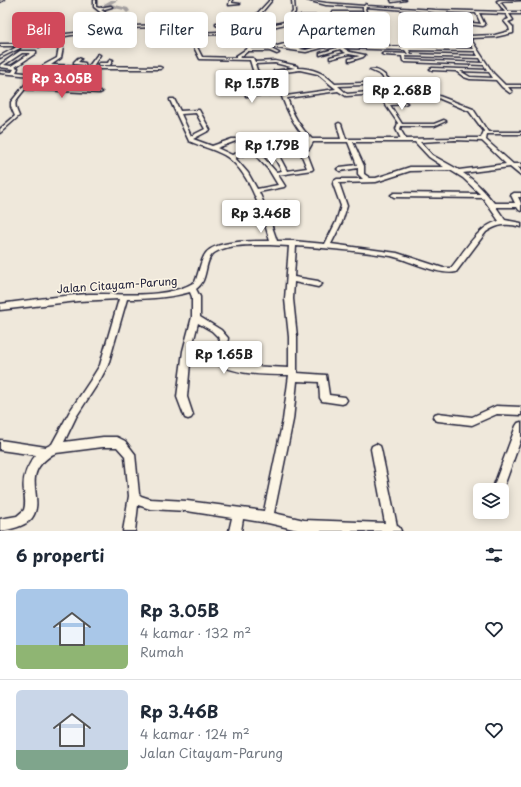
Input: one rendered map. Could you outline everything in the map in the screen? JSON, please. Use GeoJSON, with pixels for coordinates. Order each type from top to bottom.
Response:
{"type":"FeatureCollection","features":[{"type":"Feature","properties":{"kind":"street"},"geometry":{"type":"LineString","coordinates":[[95,0],[94,6],[102,12]]}},
{"type":"Feature","properties":{"kind":"street"},"geometry":{"type":"LineString","coordinates":[[231,0],[230,4],[239,4]]}},
{"type":"Feature","properties":{"kind":"street"},"geometry":{"type":"LineString","coordinates":[[260,12],[271,0]]}},
{"type":"Feature","properties":{"kind":"street"},"geometry":{"type":"LineString","coordinates":[[292,0],[294,12]]}},
{"type":"Feature","properties":{"kind":"street"},"geometry":{"type":"LineString","coordinates":[[308,0],[322,3],[412,7],[444,11],[521,13]]}},
{"type":"Feature","properties":{"kind":"street"},"geometry":{"type":"LineString","coordinates":[[392,0],[405,0],[409,2]]}},
{"type":"Feature","properties":{"kind":"street"},"geometry":{"type":"LineString","coordinates":[[473,37],[495,36],[512,32],[513,30],[506,21],[511,20],[498,2],[501,0],[521,0]]}},
{"type":"Feature","properties":{"kind":"street"},"geometry":{"type":"LineString","coordinates":[[370,2],[374,6],[373,9],[375,11]]}},
{"type":"Feature","properties":{"kind":"street"},"geometry":{"type":"LineString","coordinates":[[386,4],[390,7]]}},
{"type":"Feature","properties":{"kind":"street"},"geometry":{"type":"LineString","coordinates":[[366,5],[364,9],[366,12]]}},
{"type":"Feature","properties":{"kind":"street"},"geometry":{"type":"LineString","coordinates":[[98,9],[111,7]]}},
{"type":"Feature","properties":{"kind":"street"},"geometry":{"type":"LineString","coordinates":[[473,24],[483,25],[477,12]]}},
{"type":"Feature","properties":{"kind":"street"},"geometry":{"type":"LineString","coordinates":[[278,47],[284,45]]}},
{"type":"Feature","properties":{"kind":"street"},"geometry":{"type":"LineString","coordinates":[[0,46],[12,46]]}},
{"type":"Feature","properties":{"kind":"street"},"geometry":{"type":"LineString","coordinates":[[278,47],[308,51],[319,48]]}},
{"type":"Feature","properties":{"kind":"street"},"geometry":{"type":"LineString","coordinates":[[473,47],[499,83],[510,92]]}},
{"type":"Feature","properties":{"kind":"street"},"geometry":{"type":"LineString","coordinates":[[0,57],[16,48]]}},
{"type":"Feature","properties":{"kind":"street"},"geometry":{"type":"LineString","coordinates":[[0,132],[17,116],[12,105],[34,75],[45,66],[59,58],[61,48]]}},
{"type":"Feature","properties":{"kind":"street"},"geometry":{"type":"LineString","coordinates":[[197,48],[201,58],[250,58],[255,70],[261,77],[284,95],[288,108],[302,132],[311,140],[483,140],[521,174]]}},
{"type":"Feature","properties":{"kind":"street"},"geometry":{"type":"LineString","coordinates":[[321,54],[340,48],[349,53],[363,55],[350,60]]}},
{"type":"Feature","properties":{"kind":"street"},"geometry":{"type":"LineString","coordinates":[[389,48],[475,50]]}},
{"type":"Feature","properties":{"kind":"street"},"geometry":{"type":"LineString","coordinates":[[406,49],[410,55]]}},
{"type":"Feature","properties":{"kind":"street"},"geometry":{"type":"LineString","coordinates":[[237,57],[248,50],[271,50],[277,53],[262,54]]}},
{"type":"Feature","properties":{"kind":"street"},"geometry":{"type":"LineString","coordinates":[[12,67],[35,52],[21,52],[1,66],[12,67],[16,70],[13,73]]}},
{"type":"Feature","properties":{"kind":"street"},"geometry":{"type":"LineString","coordinates":[[268,53],[276,60],[276,62]]}},
{"type":"Feature","properties":{"kind":"street"},"geometry":{"type":"LineString","coordinates":[[331,58],[349,53]]}},
{"type":"Feature","properties":{"kind":"street"},"geometry":{"type":"LineString","coordinates":[[384,54],[481,57]]}},
{"type":"Feature","properties":{"kind":"street"},"geometry":{"type":"LineString","coordinates":[[91,66],[98,55]]}},
{"type":"Feature","properties":{"kind":"street"},"geometry":{"type":"LineString","coordinates":[[403,55],[407,62],[485,64]]}},
{"type":"Feature","properties":{"kind":"street"},"geometry":{"type":"LineString","coordinates":[[75,63],[79,59]]}},
{"type":"Feature","properties":{"kind":"street"},"geometry":{"type":"LineString","coordinates":[[70,63],[91,66],[108,64],[110,60]]}},
{"type":"Feature","properties":{"kind":"street"},"geometry":{"type":"LineString","coordinates":[[53,62],[63,62]]}},
{"type":"Feature","properties":{"kind":"street"},"geometry":{"type":"LineString","coordinates":[[253,63],[276,62],[324,75],[338,90],[347,96],[380,92],[397,92],[439,97],[473,112],[486,133]]}},
{"type":"Feature","properties":{"kind":"street"},"geometry":{"type":"LineString","coordinates":[[45,66],[160,68]]}},
{"type":"Feature","properties":{"kind":"street"},"geometry":{"type":"LineString","coordinates":[[240,82],[273,75],[275,72],[282,70],[298,69]]}},
{"type":"Feature","properties":{"kind":"street"},"geometry":{"type":"LineString","coordinates":[[432,69],[490,71]]}},
{"type":"Feature","properties":{"kind":"street"},"geometry":{"type":"LineString","coordinates":[[372,70],[382,74],[397,92]]}},
{"type":"Feature","properties":{"kind":"street"},"geometry":{"type":"LineString","coordinates":[[457,70],[466,78],[521,86]]}},
{"type":"Feature","properties":{"kind":"street"},"geometry":{"type":"LineString","coordinates":[[0,72],[72,77]]}},
{"type":"Feature","properties":{"kind":"street"},"geometry":{"type":"LineString","coordinates":[[34,75],[68,72]]}},
{"type":"Feature","properties":{"kind":"street"},"geometry":{"type":"LineString","coordinates":[[333,85],[363,84]]}},
{"type":"Feature","properties":{"kind":"street"},"geometry":{"type":"LineString","coordinates":[[25,88],[100,92]]}},
{"type":"Feature","properties":{"kind":"street"},"geometry":{"type":"LineString","coordinates":[[250,92],[248,95],[284,95],[338,90]]}},
{"type":"Feature","properties":{"kind":"street"},"geometry":{"type":"LineString","coordinates":[[380,92],[400,125],[398,129],[404,141]]}},
{"type":"Feature","properties":{"kind":"street"},"geometry":{"type":"LineString","coordinates":[[172,100],[190,138],[195,143],[213,148],[231,157],[242,169],[263,208],[274,242]]}},
{"type":"Feature","properties":{"kind":"street"},"geometry":{"type":"LineString","coordinates":[[388,104],[405,104]]}},
{"type":"Feature","properties":{"kind":"street"},"geometry":{"type":"LineString","coordinates":[[178,113],[197,111],[208,130],[190,138]]}},
{"type":"Feature","properties":{"kind":"street"},"geometry":{"type":"LineString","coordinates":[[400,125],[435,125],[444,122]]}},
{"type":"Feature","properties":{"kind":"street"},"geometry":{"type":"LineString","coordinates":[[339,124],[362,166],[361,174],[368,180]]}},
{"type":"Feature","properties":{"kind":"street"},"geometry":{"type":"LineString","coordinates":[[486,133],[521,133]]}},
{"type":"Feature","properties":{"kind":"street"},"geometry":{"type":"LineString","coordinates":[[483,140],[486,133]]}},
{"type":"Feature","properties":{"kind":"street"},"geometry":{"type":"LineString","coordinates":[[213,148],[234,140]]}},
{"type":"Feature","properties":{"kind":"street"},"geometry":{"type":"LineString","coordinates":[[263,152],[307,148],[311,140]]}},
{"type":"Feature","properties":{"kind":"street"},"geometry":{"type":"LineString","coordinates":[[416,141],[427,154],[458,172],[486,196],[503,222],[521,226]]}},
{"type":"Feature","properties":{"kind":"street"},"geometry":{"type":"LineString","coordinates":[[231,157],[251,150]]}},
{"type":"Feature","properties":{"kind":"street"},"geometry":{"type":"LineString","coordinates":[[274,151],[285,172]]}},
{"type":"Feature","properties":{"kind":"street"},"geometry":{"type":"LineString","coordinates":[[275,174],[310,169],[304,156]]}},
{"type":"Feature","properties":{"kind":"street"},"geometry":{"type":"LineString","coordinates":[[255,191],[281,186],[275,174],[261,158]]}},
{"type":"Feature","properties":{"kind":"street"},"geometry":{"type":"LineString","coordinates":[[458,172],[510,165],[521,166]]}},
{"type":"Feature","properties":{"kind":"street"},"geometry":{"type":"LineString","coordinates":[[340,168],[362,166]]}},
{"type":"Feature","properties":{"kind":"street"},"geometry":{"type":"LineString","coordinates":[[327,246],[339,222],[344,206],[337,182],[341,180],[376,180],[410,169],[450,168]]}},
{"type":"Feature","properties":{"kind":"street"},"geometry":{"type":"LineString","coordinates":[[394,195],[486,196]]}},
{"type":"Feature","properties":{"kind":"street"},"geometry":{"type":"LineString","coordinates":[[520,207],[514,195],[521,195]]}},
{"type":"Feature","properties":{"kind":"street"},"geometry":{"type":"LineString","coordinates":[[263,208],[286,204]]}},
{"type":"Feature","properties":{"kind":"street"},"geometry":{"type":"LineString","coordinates":[[492,205],[520,207]]}},
{"type":"Feature","properties":{"kind":"street","name":"Jalan Citayam-Parung"},"geometry":{"type":"LineString","coordinates":[[0,307],[89,297],[176,293],[192,288],[198,284],[207,256],[215,249],[230,245],[274,242],[327,246],[390,254],[442,270],[451,270],[484,231],[496,223],[503,222]]}},
{"type":"Feature","properties":{"kind":"street"},"geometry":{"type":"LineString","coordinates":[[268,517],[288,420],[293,374],[293,337],[289,299],[293,243]]}},
{"type":"Feature","properties":{"kind":"street"},"geometry":{"type":"LineString","coordinates":[[291,279],[318,284]]}},
{"type":"Feature","properties":{"kind":"street"},"geometry":{"type":"LineString","coordinates":[[188,415],[182,397],[187,351],[196,318],[196,297],[192,288]]}},
{"type":"Feature","properties":{"kind":"street"},"geometry":{"type":"LineString","coordinates":[[0,525],[17,522],[24,518],[29,512],[31,499],[28,488],[28,477],[33,466],[50,450],[100,375],[124,296]]}},
{"type":"Feature","properties":{"kind":"street"},"geometry":{"type":"LineString","coordinates":[[196,318],[216,330],[224,338],[220,362],[236,368],[323,378],[325,398],[342,400]]}},
{"type":"Feature","properties":{"kind":"street"},"geometry":{"type":"LineString","coordinates":[[438,417],[472,421],[496,410],[521,411]]}},
{"type":"Feature","properties":{"kind":"street"},"geometry":{"type":"LineString","coordinates":[[500,483],[521,426]]}},
{"type":"Feature","properties":{"kind":"street"},"geometry":{"type":"LineString","coordinates":[[0,445],[50,450],[104,442],[117,442],[122,444],[130,454],[134,496],[129,531]]}},
{"type":"Feature","properties":{"kind":"street"},"geometry":{"type":"LineString","coordinates":[[134,496],[138,500],[150,504],[187,506],[268,517],[304,526],[335,529],[394,530],[376,448]]}},
{"type":"Feature","properties":{"kind":"street"},"geometry":{"type":"LineString","coordinates":[[235,531],[238,513]]}},
{"type":"Feature","properties":{"kind":"waterway"},"geometry":{"type":"LineString","coordinates":[[115,0],[106,5],[126,9],[127,11]]}}]}
